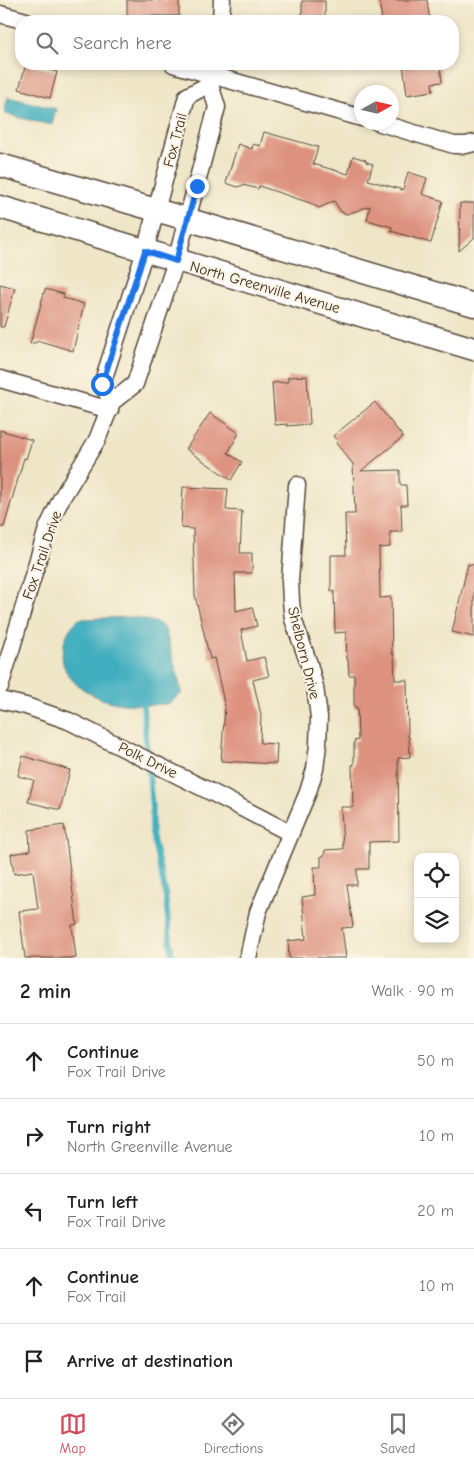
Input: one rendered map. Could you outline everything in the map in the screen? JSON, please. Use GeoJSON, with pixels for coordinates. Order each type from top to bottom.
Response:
{"type":"FeatureCollection","features":[{"type":"Feature","properties":{"kind":"main road"},"geometry":{"type":"LineString","coordinates":[[0,165],[474,305]]}},
{"type":"Feature","properties":{"kind":"main road","name":"North Greenville Avenue"},"geometry":{"type":"LineString","coordinates":[[0,206],[176,261],[474,349]]}},
{"type":"Feature","properties":{"kind":"street"},"geometry":{"type":"LineString","coordinates":[[221,15],[222,0]]}},
{"type":"Feature","properties":{"kind":"street"},"geometry":{"type":"LineString","coordinates":[[0,14],[15,18]]}},
{"type":"Feature","properties":{"kind":"street"},"geometry":{"type":"LineString","coordinates":[[196,70],[354,116]]}},
{"type":"Feature","properties":{"kind":"street"},"geometry":{"type":"LineString","coordinates":[[188,219],[217,107],[212,74]]}},
{"type":"Feature","properties":{"kind":"street","name":"Fox Trail"},"geometry":{"type":"LineString","coordinates":[[156,210],[187,96],[212,74]]}},
{"type":"Feature","properties":{"kind":"street"},"geometry":{"type":"LineString","coordinates":[[399,128],[454,144],[466,145],[474,142]]}},
{"type":"Feature","properties":{"kind":"street"},"geometry":{"type":"LineString","coordinates":[[111,406],[102,384],[145,251],[156,210]]}},
{"type":"Feature","properties":{"kind":"street","name":"Fox Trail Drive"},"geometry":{"type":"LineString","coordinates":[[0,687],[47,529],[61,499],[97,440],[111,406],[135,384],[188,219]]}},
{"type":"Feature","properties":{"kind":"street"},"geometry":{"type":"LineString","coordinates":[[0,379],[111,406]]}},
{"type":"Feature","properties":{"kind":"street","name":"Shelborn Drive"},"geometry":{"type":"LineString","coordinates":[[248,958],[258,912],[308,792],[318,745],[319,717],[315,687],[293,619],[291,602],[290,581],[297,485]]}},
{"type":"Feature","properties":{"kind":"street","name":"Polk Drive"},"geometry":{"type":"LineString","coordinates":[[0,700],[26,706],[68,721],[290,833]]}},
{"type":"Feature","properties":{"kind":"water"},"geometry":{"type":"Polygon","coordinates":[[[8,97],[56,109],[52,125],[4,113],[8,97]]]}},
{"type":"Feature","properties":{"kind":"water"},"geometry":{"type":"Polygon","coordinates":[[[134,617],[158,623],[165,629],[182,693],[170,703],[132,705],[103,699],[76,684],[65,668],[62,659],[65,640],[70,629],[79,619],[134,617]]]}},
{"type":"Feature","properties":{"kind":"building"},"geometry":{"type":"Polygon","coordinates":[[[127,0],[179,0],[179,15],[127,15],[127,0]]]}},
{"type":"Feature","properties":{"kind":"building"},"geometry":{"type":"Polygon","coordinates":[[[379,0],[427,0],[429,15],[381,15],[379,0]]]}},
{"type":"Feature","properties":{"kind":"building"},"geometry":{"type":"Polygon","coordinates":[[[302,1],[325,1],[325,15],[302,15],[302,1]]]}},
{"type":"Feature","properties":{"kind":"building"},"geometry":{"type":"Polygon","coordinates":[[[24,70],[49,70],[57,72],[50,98],[19,89],[24,70]]]}},
{"type":"Feature","properties":{"kind":"building"},"geometry":{"type":"Polygon","coordinates":[[[404,70],[441,70],[442,82],[432,83],[433,91],[407,95],[404,70]]]}},
{"type":"Feature","properties":{"kind":"building"},"geometry":{"type":"Polygon","coordinates":[[[264,132],[318,147],[313,164],[348,174],[353,156],[366,160],[366,162],[373,164],[368,180],[403,190],[408,172],[427,178],[422,194],[443,201],[431,243],[391,231],[392,227],[367,220],[370,206],[347,214],[341,212],[334,201],[319,208],[310,203],[259,186],[258,189],[243,185],[238,187],[226,183],[238,144],[252,149],[253,144],[260,146],[264,132]]]}},
{"type":"Feature","properties":{"kind":"building"},"geometry":{"type":"Polygon","coordinates":[[[460,203],[474,203],[474,238],[459,251],[460,203]]]}},
{"type":"Feature","properties":{"kind":"building"},"geometry":{"type":"Polygon","coordinates":[[[0,284],[15,288],[4,327],[0,327],[0,284]]]}},
{"type":"Feature","properties":{"kind":"building"},"geometry":{"type":"Polygon","coordinates":[[[45,289],[64,294],[63,298],[84,304],[73,351],[40,341],[30,344],[45,289]]]}},
{"type":"Feature","properties":{"kind":"building"},"geometry":{"type":"Polygon","coordinates":[[[307,376],[310,424],[275,425],[272,383],[288,382],[288,377],[307,376]]]}},
{"type":"Feature","properties":{"kind":"building"},"geometry":{"type":"Polygon","coordinates":[[[375,402],[403,437],[361,471],[400,470],[400,485],[406,485],[407,505],[401,505],[402,532],[390,532],[390,547],[379,548],[380,598],[391,597],[392,654],[394,654],[395,680],[407,680],[410,757],[398,758],[399,841],[369,842],[369,869],[357,869],[357,885],[347,885],[353,927],[342,928],[346,958],[289,958],[288,941],[306,939],[302,897],[315,895],[314,867],[321,867],[321,856],[324,856],[325,850],[343,849],[341,807],[353,807],[352,765],[354,765],[354,741],[358,740],[357,707],[354,708],[354,675],[349,675],[346,632],[335,633],[334,591],[331,591],[331,555],[346,555],[345,514],[355,514],[353,464],[336,443],[338,442],[333,436],[375,402]]]}},
{"type":"Feature","properties":{"kind":"building"},"geometry":{"type":"Polygon","coordinates":[[[210,413],[239,433],[228,453],[242,462],[231,480],[186,449],[210,413]]]}},
{"type":"Feature","properties":{"kind":"building"},"geometry":{"type":"Polygon","coordinates":[[[0,430],[32,440],[26,459],[24,458],[4,527],[0,527],[0,430]]]}},
{"type":"Feature","properties":{"kind":"building"},"geometry":{"type":"Polygon","coordinates":[[[183,487],[228,489],[226,510],[242,511],[240,553],[252,553],[252,573],[235,573],[236,611],[252,607],[257,626],[241,630],[247,661],[264,657],[269,676],[253,680],[261,715],[260,743],[277,744],[276,764],[221,761],[225,707],[214,658],[210,659],[195,595],[193,529],[181,528],[183,487]]]}},
{"type":"Feature","properties":{"kind":"building"},"geometry":{"type":"Polygon","coordinates":[[[468,564],[474,565],[474,637],[452,632],[468,564]]]}},
{"type":"Feature","properties":{"kind":"building"},"geometry":{"type":"Polygon","coordinates":[[[23,756],[70,770],[60,810],[28,802],[34,780],[18,776],[23,756]]]}},
{"type":"Feature","properties":{"kind":"building"},"geometry":{"type":"Polygon","coordinates":[[[64,825],[77,924],[72,925],[76,958],[25,958],[19,911],[38,909],[33,871],[14,874],[11,854],[30,851],[29,830],[64,825]]]}},
{"type":"Feature","properties":{"kind":"waterway"},"geometry":{"type":"LineString","coordinates":[[143,705],[152,808],[152,834],[165,891],[172,958]]}},
{"type":"Feature","properties":{"kind":"route"},"geometry":{"type":"LineString","coordinates":[[102,384],[145,251],[176,261],[197,186]]}}]}
